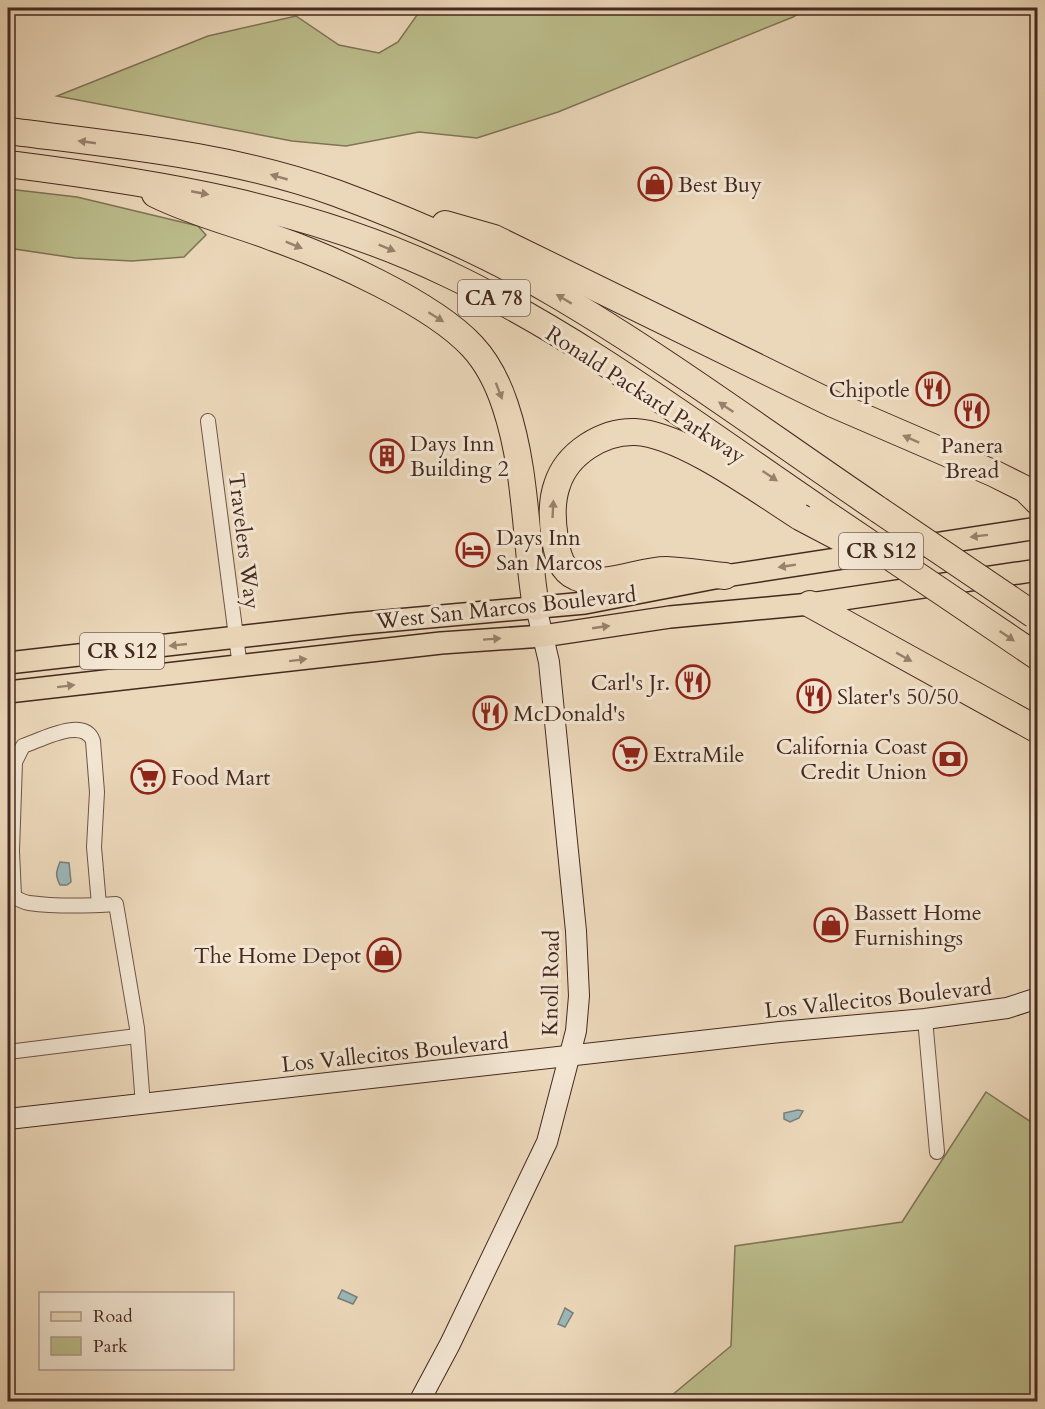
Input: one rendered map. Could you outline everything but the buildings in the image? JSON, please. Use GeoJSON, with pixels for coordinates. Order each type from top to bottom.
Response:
{"type":"FeatureCollection","features":[{"type":"Feature","properties":{"kind":"highway","name":"Ronald Packard Parkway"},"geometry":{"type":"LineString","coordinates":[[8,131],[190,156],[335,193],[485,256],[550,291],[597,320],[1036,616]]}},
{"type":"Feature","properties":{"kind":"highway","name":"Ronald Packard Parkway"},"geometry":{"type":"LineString","coordinates":[[8,164],[122,178],[232,199],[373,242],[448,274],[578,347],[811,514],[917,575],[1038,657]]}},
{"type":"Feature","properties":{"kind":"highway"},"geometry":{"type":"LineString","coordinates":[[122,178],[177,205],[275,238],[373,281],[452,327],[473,347],[493,374],[516,444],[536,607]]}},
{"type":"Feature","properties":{"kind":"highway"},"geometry":{"type":"LineString","coordinates":[[335,193],[494,238],[833,404],[1005,479],[1025,489],[1038,502]]}},
{"type":"Feature","properties":{"kind":"highway"},"geometry":{"type":"LineString","coordinates":[[725,576],[664,570],[594,581],[575,577],[558,558],[552,513],[558,481],[582,450],[597,440],[614,434],[635,432],[674,442],[811,514]]}},
{"type":"Feature","properties":{"kind":"highway"},"geometry":{"type":"LineString","coordinates":[[810,604],[1038,730]]}},
{"type":"Feature","properties":{"kind":"main road","name":"West San Marcos Boulevard"},"geometry":{"type":"LineString","coordinates":[[8,663],[452,614],[585,603],[725,576],[1038,528]]}},
{"type":"Feature","properties":{"kind":"main road","name":"West San Marcos Boulevard"},"geometry":{"type":"LineString","coordinates":[[8,692],[401,648],[543,636],[670,617],[810,604],[1038,570]]}},
{"type":"Feature","properties":{"kind":"main road"},"geometry":{"type":"LineString","coordinates":[[401,648],[425,633],[447,627],[452,614]]}},
{"type":"Feature","properties":{"kind":"street","name":"Travelers Way"},"geometry":{"type":"LineString","coordinates":[[208,421],[240,667]]}},
{"type":"Feature","properties":{"kind":"street","name":"Knoll Road"},"geometry":{"type":"LineString","coordinates":[[419,1401],[450,1344],[547,1142],[571,1057],[579,996],[576,931],[549,662],[536,607]]}},
{"type":"Feature","properties":{"kind":"street"},"geometry":{"type":"LineString","coordinates":[[99,905],[94,847],[97,792],[93,741],[91,735],[84,730],[72,730],[23,746],[15,762],[11,896],[27,903],[99,905],[116,904],[137,1036],[143,1105]]}},
{"type":"Feature","properties":{"kind":"street","name":"Los Vallecitos Boulevard"},"geometry":{"type":"LineString","coordinates":[[8,1119],[780,1032],[925,1020],[1007,1008],[1038,998]]}},
{"type":"Feature","properties":{"kind":"street"},"geometry":{"type":"LineString","coordinates":[[925,1020],[937,1152]]}},
{"type":"Feature","properties":{"kind":"street"},"geometry":{"type":"LineString","coordinates":[[8,1052],[137,1036]]}},
{"type":"Feature","properties":{"kind":"green space"},"geometry":{"type":"Polygon","coordinates":[[[422,8],[808,8],[793,17],[558,112],[477,138],[419,132],[346,146],[292,141],[57,96],[208,36],[296,16],[339,45],[379,53],[398,42],[422,8]]]}},
{"type":"Feature","properties":{"kind":"green space"},"geometry":{"type":"Polygon","coordinates":[[[8,189],[77,197],[198,226],[206,235],[184,257],[132,261],[75,258],[8,248],[8,189]]]}},
{"type":"Feature","properties":{"kind":"green space"},"geometry":{"type":"Polygon","coordinates":[[[986,1092],[1037,1126],[1037,1401],[665,1401],[731,1346],[735,1246],[902,1222],[986,1092]]]}},
{"type":"Feature","properties":{"kind":"water"},"geometry":{"type":"Polygon","coordinates":[[[60,862],[69,863],[71,882],[67,885],[60,885],[57,879],[60,862]]]}},
{"type":"Feature","properties":{"kind":"water"},"geometry":{"type":"Polygon","coordinates":[[[803,1111],[799,1118],[790,1122],[784,1119],[784,1113],[803,1111]]]}},
{"type":"Feature","properties":{"kind":"water"},"geometry":{"type":"Polygon","coordinates":[[[342,1290],[357,1297],[353,1304],[338,1298],[342,1290]]]}},
{"type":"Feature","properties":{"kind":"water"},"geometry":{"type":"Polygon","coordinates":[[[565,1308],[573,1313],[565,1327],[558,1324],[565,1308]]]}},
{"type":"Feature","properties":{"kind":"place","name":"Best Buy"},"geometry":{"type":"Point","coordinates":[655,184]}},
{"type":"Feature","properties":{"kind":"place","name":"Chipotle"},"geometry":{"type":"Point","coordinates":[933,389]}},
{"type":"Feature","properties":{"kind":"place","name":"Panera Bread"},"geometry":{"type":"Point","coordinates":[972,411]}},
{"type":"Feature","properties":{"kind":"place","name":"Days Inn Building 2"},"geometry":{"type":"Point","coordinates":[387,456]}},
{"type":"Feature","properties":{"kind":"place","name":"Days Inn San Marcos"},"geometry":{"type":"Point","coordinates":[473,550]}},
{"type":"Feature","properties":{"kind":"place","name":"Carl's Jr."},"geometry":{"type":"Point","coordinates":[693,682]}},
{"type":"Feature","properties":{"kind":"place","name":"Slater's 50/50"},"geometry":{"type":"Point","coordinates":[814,696]}},
{"type":"Feature","properties":{"kind":"place","name":"McDonald's"},"geometry":{"type":"Point","coordinates":[490,713]}},
{"type":"Feature","properties":{"kind":"place","name":"ExtraMile"},"geometry":{"type":"Point","coordinates":[630,754]}},
{"type":"Feature","properties":{"kind":"place","name":"California Coast Credit Union"},"geometry":{"type":"Point","coordinates":[950,759]}},
{"type":"Feature","properties":{"kind":"place","name":"Food Mart"},"geometry":{"type":"Point","coordinates":[148,777]}},
{"type":"Feature","properties":{"kind":"place","name":"Bassett Home Furnishings"},"geometry":{"type":"Point","coordinates":[831,925]}},
{"type":"Feature","properties":{"kind":"place","name":"The Home Depot"},"geometry":{"type":"Point","coordinates":[384,955]}}]}
